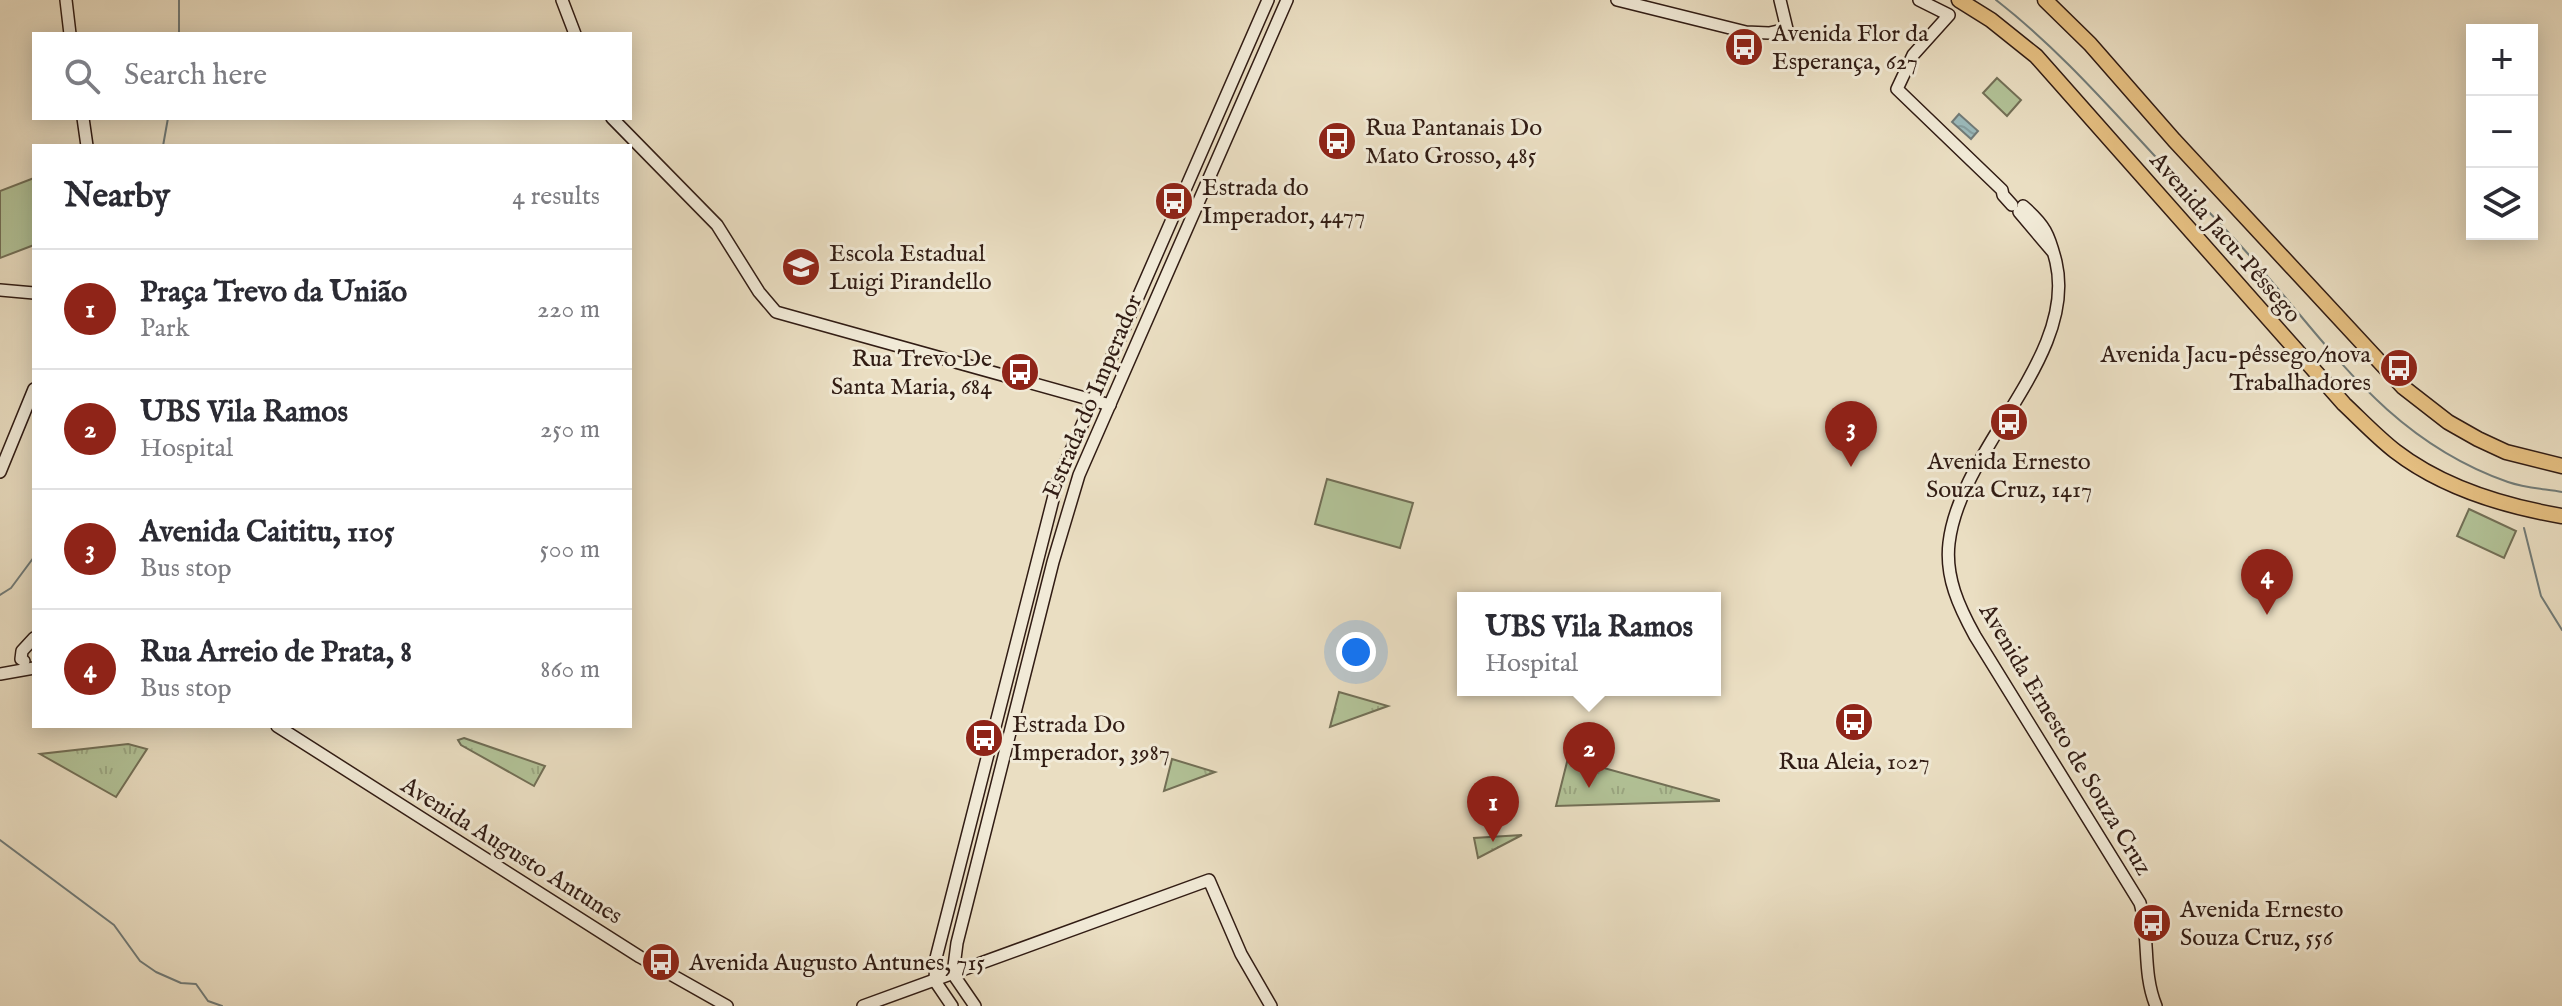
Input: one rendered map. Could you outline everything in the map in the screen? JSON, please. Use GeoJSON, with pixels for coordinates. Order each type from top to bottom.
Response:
{"type":"FeatureCollection","features":[{"type":"Feature","properties":{"kind":"highway","name":"Avenida Jacu-Pêssego"},"geometry":{"type":"LineString","coordinates":[[1959,0],[1991,20],[2036,56],[2344,404],[2378,437],[2412,463],[2460,488],[2523,508],[2562,516]]}},
{"type":"Feature","properties":{"kind":"highway","name":"Avenida Jacu-Pêssego"},"geometry":{"type":"LineString","coordinates":[[2045,0],[2090,44],[2174,140],[2403,387],[2448,422],[2478,439],[2506,452],[2562,466]]}},
{"type":"Feature","properties":{"kind":"street"},"geometry":{"type":"LineString","coordinates":[[66,0],[70,32]]}},
{"type":"Feature","properties":{"kind":"street"},"geometry":{"type":"LineString","coordinates":[[562,0],[574,32]]}},
{"type":"Feature","properties":{"kind":"street","name":"Estrada do Imperador"},"geometry":{"type":"LineString","coordinates":[[935,981],[936,958],[1058,480],[1268,0]]}},
{"type":"Feature","properties":{"kind":"street","name":"Estrada do Imperador"},"geometry":{"type":"LineString","coordinates":[[953,974],[960,930],[1065,519],[1079,475],[1287,0]]}},
{"type":"Feature","properties":{"kind":"street"},"geometry":{"type":"LineString","coordinates":[[1617,0],[1746,32],[1769,33],[1787,29],[1780,0]]}},
{"type":"Feature","properties":{"kind":"street","name":"Avenida Ernesto de Souza Cruz"},"geometry":{"type":"LineString","coordinates":[[1919,0],[1949,15],[1913,55],[1897,89],[2002,190],[2003,195],[2045,228],[2052,240],[2060,290],[2055,322],[2047,343],[1961,498],[1952,524],[1948,563],[1956,597],[1975,636],[2140,903],[2144,917],[2147,984],[2156,1006]]}},
{"type":"Feature","properties":{"kind":"street"},"geometry":{"type":"LineString","coordinates":[[83,120],[87,144]]}},
{"type":"Feature","properties":{"kind":"street"},"geometry":{"type":"LineString","coordinates":[[614,120],[717,225],[770,307],[787,316],[1110,405]]}},
{"type":"Feature","properties":{"kind":"street"},"geometry":{"type":"LineString","coordinates":[[0,290],[32,293]]}},
{"type":"Feature","properties":{"kind":"street"},"geometry":{"type":"LineString","coordinates":[[1099,384],[1110,405]]}},
{"type":"Feature","properties":{"kind":"street"},"geometry":{"type":"LineString","coordinates":[[0,472],[32,394]]}},
{"type":"Feature","properties":{"kind":"street"},"geometry":{"type":"LineString","coordinates":[[31,663],[21,659],[21,654],[32,640]]}},
{"type":"Feature","properties":{"kind":"street"},"geometry":{"type":"LineString","coordinates":[[0,666],[31,663]]}},
{"type":"Feature","properties":{"kind":"street"},"geometry":{"type":"LineString","coordinates":[[0,674],[31,663]]}},
{"type":"Feature","properties":{"kind":"street","name":"Avenida Augusto Antunes"},"geometry":{"type":"LineString","coordinates":[[280,728],[614,941],[727,1006]]}},
{"type":"Feature","properties":{"kind":"street"},"geometry":{"type":"LineString","coordinates":[[863,1006],[1209,880],[1241,954],[1271,1006]]}},
{"type":"Feature","properties":{"kind":"street"},"geometry":{"type":"LineString","coordinates":[[953,974],[975,1006]]}},
{"type":"Feature","properties":{"kind":"street"},"geometry":{"type":"LineString","coordinates":[[935,981],[952,1006]]}},
{"type":"Feature","properties":{"kind":"green space"},"geometry":{"type":"Polygon","coordinates":[[[1997,78],[2021,100],[2007,116],[1983,93],[1997,78]]]}},
{"type":"Feature","properties":{"kind":"green space"},"geometry":{"type":"Polygon","coordinates":[[[32,179],[32,246],[0,258],[0,191],[32,179]]]}},
{"type":"Feature","properties":{"kind":"green space"},"geometry":{"type":"Polygon","coordinates":[[[1327,479],[1413,503],[1400,548],[1315,524],[1327,479]]]}},
{"type":"Feature","properties":{"kind":"green space"},"geometry":{"type":"Polygon","coordinates":[[[2469,509],[2516,531],[2504,558],[2457,536],[2469,509]]]}},
{"type":"Feature","properties":{"kind":"green space"},"geometry":{"type":"Polygon","coordinates":[[[1339,692],[1388,706],[1330,727],[1339,692]]]}},
{"type":"Feature","properties":{"kind":"green space"},"geometry":{"type":"Polygon","coordinates":[[[464,738],[545,766],[534,786],[461,745],[458,740],[464,738]]]}},
{"type":"Feature","properties":{"kind":"green space"},"geometry":{"type":"Polygon","coordinates":[[[128,744],[147,749],[116,797],[40,754],[128,744]]]}},
{"type":"Feature","properties":{"kind":"green space"},"geometry":{"type":"Polygon","coordinates":[[[1568,758],[1719,800],[1719,801],[1556,806],[1568,758]]]}},
{"type":"Feature","properties":{"kind":"green space"},"geometry":{"type":"Polygon","coordinates":[[[1172,759],[1215,772],[1164,791],[1172,759]]]}},
{"type":"Feature","properties":{"kind":"green space"},"geometry":{"type":"Polygon","coordinates":[[[1522,835],[1478,858],[1474,838],[1522,835]]]}},
{"type":"Feature","properties":{"kind":"water"},"geometry":{"type":"Polygon","coordinates":[[[1959,114],[1978,131],[1971,139],[1952,122],[1959,114]]]}},
{"type":"Feature","properties":{"kind":"waterway"},"geometry":{"type":"LineString","coordinates":[[179,0],[179,32]]}},
{"type":"Feature","properties":{"kind":"waterway"},"geometry":{"type":"LineString","coordinates":[[1996,0],[2038,35],[2096,93],[2229,233],[2329,349],[2390,412],[2464,463],[2508,482],[2562,492]]}},
{"type":"Feature","properties":{"kind":"waterway"},"geometry":{"type":"LineString","coordinates":[[163,144],[168,120]]}},
{"type":"Feature","properties":{"kind":"waterway"},"geometry":{"type":"LineString","coordinates":[[2524,528],[2541,596],[2562,630]]}},
{"type":"Feature","properties":{"kind":"waterway"},"geometry":{"type":"LineString","coordinates":[[0,595],[11,588],[32,560]]}},
{"type":"Feature","properties":{"kind":"waterway"},"geometry":{"type":"LineString","coordinates":[[0,840],[114,925],[140,961],[181,983],[196,984],[208,1001],[222,1006]]}},
{"type":"Feature","properties":{"kind":"place","name":"Avenida Flor da Esperança, 627"},"geometry":{"type":"Point","coordinates":[1744,47]}},
{"type":"Feature","properties":{"kind":"place","name":"Rua Pantanais Do Mato Grosso, 485"},"geometry":{"type":"Point","coordinates":[1337,141]}},
{"type":"Feature","properties":{"kind":"place","name":"Estrada do Imperador, 4477"},"geometry":{"type":"Point","coordinates":[1174,201]}},
{"type":"Feature","properties":{"kind":"place","name":"Escola Estadual Luigi Pirandello"},"geometry":{"type":"Point","coordinates":[801,267]}},
{"type":"Feature","properties":{"kind":"place","name":"Avenida Jacu-pêssego/nova Trabalhadores"},"geometry":{"type":"Point","coordinates":[2399,368]}},
{"type":"Feature","properties":{"kind":"place","name":"Rua Trevo De Santa Maria, 684"},"geometry":{"type":"Point","coordinates":[1020,372]}},
{"type":"Feature","properties":{"kind":"place","name":"Avenida Ernesto Souza Cruz, 1417"},"geometry":{"type":"Point","coordinates":[2009,422]}},
{"type":"Feature","properties":{"kind":"place","name":"Avenida Caititu, 1105"},"geometry":{"type":"Point","coordinates":[1851,467]}},
{"type":"Feature","properties":{"kind":"place","name":"Rua Arreio de Prata, 8"},"geometry":{"type":"Point","coordinates":[2267,615]}},
{"type":"Feature","properties":{"kind":"place","name":"Rua Aleia, 1027"},"geometry":{"type":"Point","coordinates":[1854,722]}},
{"type":"Feature","properties":{"kind":"place","name":"Estrada Do Imperador, 3987"},"geometry":{"type":"Point","coordinates":[984,738]}},
{"type":"Feature","properties":{"kind":"place","name":"UBS Vila Ramos"},"geometry":{"type":"Point","coordinates":[1589,788]}},
{"type":"Feature","properties":{"kind":"place","name":"Praça Trevo da União"},"geometry":{"type":"Point","coordinates":[1493,842]}},
{"type":"Feature","properties":{"kind":"place","name":"Avenida Ernesto Souza Cruz, 556"},"geometry":{"type":"Point","coordinates":[2152,923]}},
{"type":"Feature","properties":{"kind":"place","name":"Avenida Augusto Antunes, 715"},"geometry":{"type":"Point","coordinates":[661,962]}}]}
